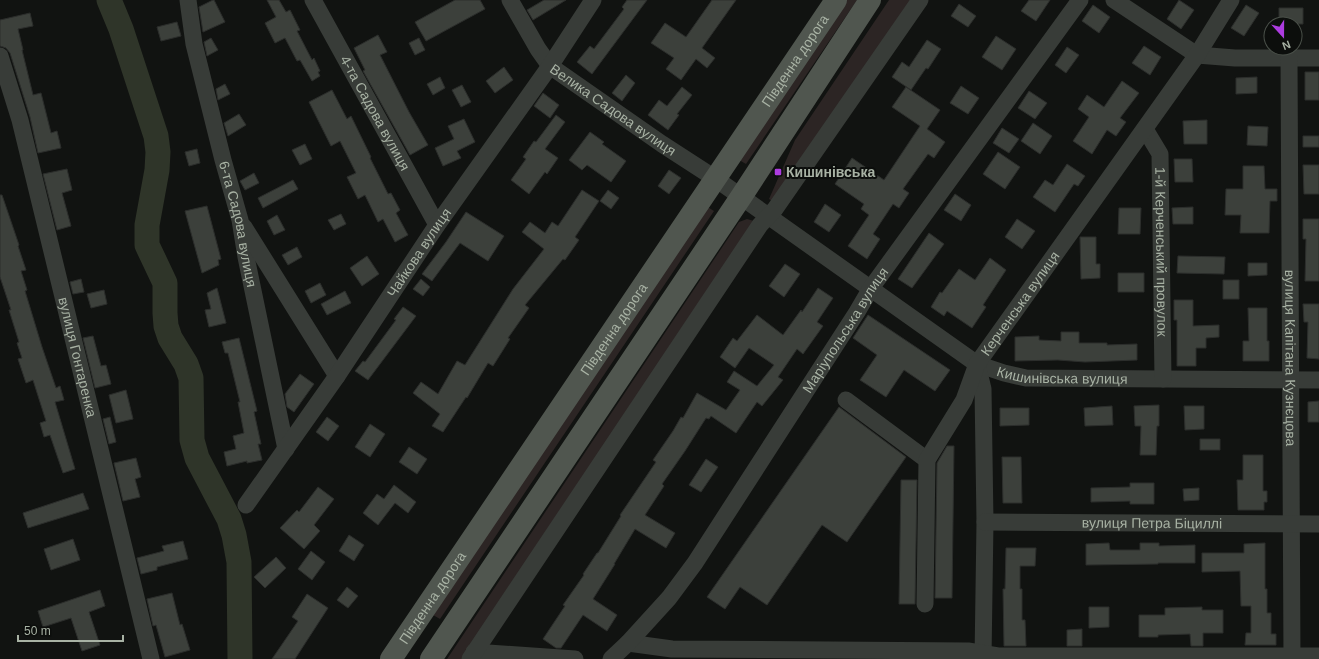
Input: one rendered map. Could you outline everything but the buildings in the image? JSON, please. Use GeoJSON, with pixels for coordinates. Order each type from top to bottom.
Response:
{"type":"FeatureCollection","features":[{"type":"Feature","properties":{"kind":"main road","name":"Південна дорога"},"geometry":{"type":"LineString","coordinates":[[391,659],[836,0]]}},
{"type":"Feature","properties":{"kind":"main road","name":"Південна дорога"},"geometry":{"type":"LineString","coordinates":[[431,659],[741,197],[870,0]]}},
{"type":"Feature","properties":{"kind":"main road"},"geometry":{"type":"LineString","coordinates":[[417,620],[444,639]]}},
{"type":"Feature","properties":{"kind":"street","name":"6-та Садова вулиця"},"geometry":{"type":"LineString","coordinates":[[188,0],[194,44],[223,160],[240,220],[246,257],[286,449]]}},
{"type":"Feature","properties":{"kind":"street","name":"4-та Садова вулиця"},"geometry":{"type":"LineString","coordinates":[[313,0],[437,225]]}},
{"type":"Feature","properties":{"kind":"street","name":"Велика Садова вулиця"},"geometry":{"type":"LineString","coordinates":[[510,0],[538,49],[550,66],[741,197]]}},
{"type":"Feature","properties":{"kind":"street","name":"Чайкова вулиця"},"geometry":{"type":"LineString","coordinates":[[246,505],[337,376],[437,225],[550,66],[593,0]]}},
{"type":"Feature","properties":{"kind":"street"},"geometry":{"type":"LineString","coordinates":[[472,655],[756,232],[775,210],[920,0]]}},
{"type":"Feature","properties":{"kind":"street","name":"Маріупольська вулиця"},"geometry":{"type":"LineString","coordinates":[[611,659],[628,643],[669,598],[695,563],[858,312],[871,288],[1080,0]]}},
{"type":"Feature","properties":{"kind":"street"},"geometry":{"type":"LineString","coordinates":[[1114,0],[1197,55],[1235,58],[1319,58]]}},
{"type":"Feature","properties":{"kind":"street","name":"Керченська вулиця"},"geometry":{"type":"LineString","coordinates":[[983,656],[985,522],[983,384],[977,364],[1197,55],[1231,0]]}},
{"type":"Feature","properties":{"kind":"street","name":"вулиця Гонтаренка"},"geometry":{"type":"LineString","coordinates":[[0,56],[20,120],[151,659]]}},
{"type":"Feature","properties":{"kind":"street","name":"вулиця Капітана Кузнєцова"},"geometry":{"type":"LineString","coordinates":[[1288,58],[1292,658]]}},
{"type":"Feature","properties":{"kind":"street","name":"1-й Керченський провулок"},"geometry":{"type":"LineString","coordinates":[[1145,129],[1160,154],[1163,379]]}},
{"type":"Feature","properties":{"kind":"street","name":"Кишинівська вулиця"},"geometry":{"type":"LineString","coordinates":[[741,197],[977,364],[1004,373],[1026,378],[1319,380]]}},
{"type":"Feature","properties":{"kind":"street"},"geometry":{"type":"LineString","coordinates":[[240,220],[337,376]]}},
{"type":"Feature","properties":{"kind":"street"},"geometry":{"type":"LineString","coordinates":[[925,604],[927,460],[964,400],[977,364]]}},
{"type":"Feature","properties":{"kind":"street"},"geometry":{"type":"LineString","coordinates":[[846,400],[927,460]]}},
{"type":"Feature","properties":{"kind":"street","name":"вулиця Петра Біциллі"},"geometry":{"type":"LineString","coordinates":[[985,522],[1319,524]]}},
{"type":"Feature","properties":{"kind":"street"},"geometry":{"type":"LineString","coordinates":[[628,643],[672,649],[968,651],[983,656],[1292,658],[1319,656]]}},
{"type":"Feature","properties":{"kind":"street"},"geometry":{"type":"LineString","coordinates":[[472,655],[575,659]]}},
{"type":"Feature","properties":{"kind":"shaded area"},"geometry":{"type":"Polygon","coordinates":[[[847,0],[857,0],[746,164],[739,160],[847,0]]]}},
{"type":"Feature","properties":{"kind":"shaded area"},"geometry":{"type":"Polygon","coordinates":[[[889,0],[913,0],[774,202],[769,199],[795,140],[889,0]]]}},
{"type":"Feature","properties":{"kind":"shaded area"},"geometry":{"type":"Polygon","coordinates":[[[706,206],[714,211],[440,619],[433,615],[706,206]]]}},
{"type":"Feature","properties":{"kind":"shaded area"},"geometry":{"type":"Polygon","coordinates":[[[747,219],[754,221],[465,659],[447,659],[739,222],[747,219]]]}},
{"type":"Feature","properties":{"kind":"waterway"},"geometry":{"type":"LineString","coordinates":[[109,0],[121,29],[156,136],[158,152],[157,170],[147,225],[147,245],[165,283],[166,326],[170,338],[186,364],[191,378],[192,440],[197,458],[229,519],[234,535],[239,562],[240,659]]}},
{"type":"Feature","properties":{"kind":"place","name":"Кишинівська"},"geometry":{"type":"Point","coordinates":[778,172]}}]}
